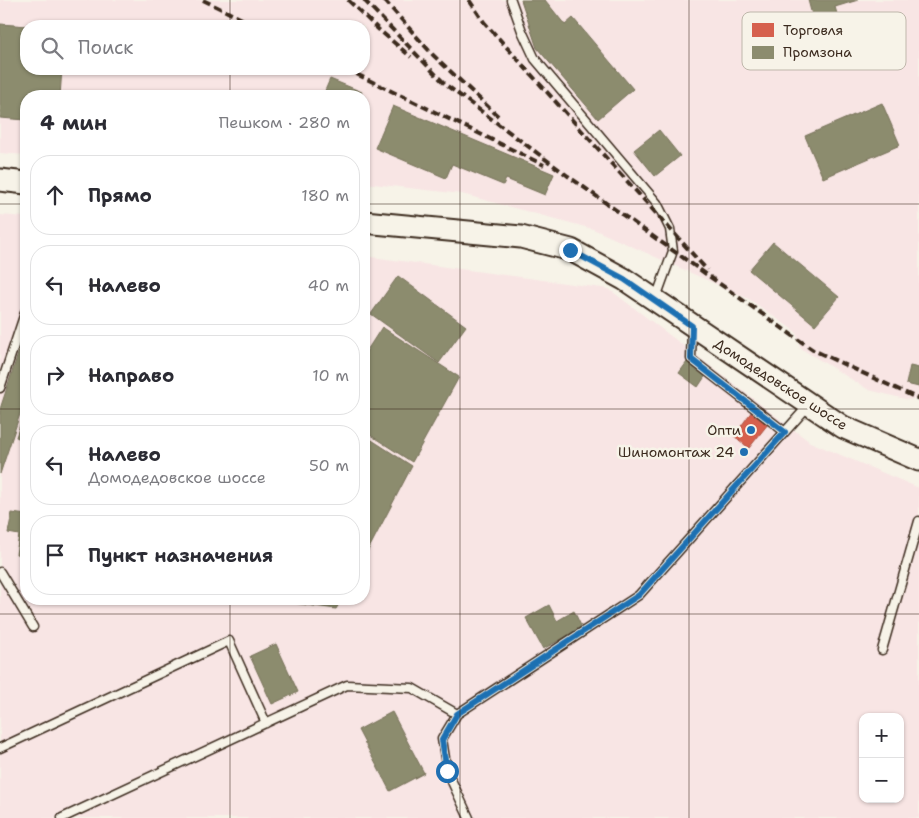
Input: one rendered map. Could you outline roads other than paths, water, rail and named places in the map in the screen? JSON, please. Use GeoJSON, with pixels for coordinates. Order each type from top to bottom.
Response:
{"type":"FeatureCollection","features":[{"type":"Feature","properties":{"kind":"main road"},"geometry":{"type":"LineString","coordinates":[[0,180],[20,182]]}},
{"type":"Feature","properties":{"kind":"main road","name":"Домодедовское шоссе"},"geometry":{"type":"LineString","coordinates":[[370,223],[520,237],[570,250],[624,279],[843,427],[919,460]]}},
{"type":"Feature","properties":{"kind":"lane"},"geometry":{"type":"LineString","coordinates":[[511,0],[535,59],[657,203],[670,229],[674,251],[655,300]]}},
{"type":"Feature","properties":{"kind":"lane"},"geometry":{"type":"LineString","coordinates":[[692,326],[691,359],[785,432]]}},
{"type":"Feature","properties":{"kind":"lane"},"geometry":{"type":"LineString","coordinates":[[0,388],[20,328]]}},
{"type":"Feature","properties":{"kind":"lane"},"geometry":{"type":"LineString","coordinates":[[469,818],[447,771],[442,740],[457,714],[639,595],[809,404]]}},
{"type":"Feature","properties":{"kind":"lane"},"geometry":{"type":"LineString","coordinates":[[882,650],[919,521]]}},
{"type":"Feature","properties":{"kind":"lane"},"geometry":{"type":"LineString","coordinates":[[0,572],[33,627]]}},
{"type":"Feature","properties":{"kind":"lane"},"geometry":{"type":"LineString","coordinates":[[0,748],[229,642],[266,723]]}},
{"type":"Feature","properties":{"kind":"lane"},"geometry":{"type":"LineString","coordinates":[[62,818],[347,686],[412,688],[457,714]]}},
{"type":"Feature","properties":{"kind":"railway"},"geometry":{"type":"LineString","coordinates":[[203,0],[244,20]]}},
{"type":"Feature","properties":{"kind":"railway"},"geometry":{"type":"LineString","coordinates":[[348,0],[369,20]]}},
{"type":"Feature","properties":{"kind":"railway"},"geometry":{"type":"LineString","coordinates":[[364,0],[446,85],[568,176],[813,350],[919,399]]}},
{"type":"Feature","properties":{"kind":"railway"},"geometry":{"type":"LineString","coordinates":[[384,0],[433,55],[498,116]]}},
{"type":"Feature","properties":{"kind":"railway"},"geometry":{"type":"LineString","coordinates":[[469,0],[484,22],[707,270]]}},
{"type":"Feature","properties":{"kind":"railway"},"geometry":{"type":"LineString","coordinates":[[370,21],[411,57]]}},
{"type":"Feature","properties":{"kind":"railway"},"geometry":{"type":"LineString","coordinates":[[358,75],[544,165]]}},
{"type":"Feature","properties":{"kind":"place","name":"Опти"},"geometry":{"type":"Point","coordinates":[751,430]}},
{"type":"Feature","properties":{"kind":"place","name":"Шиномонтаж 24"},"geometry":{"type":"Point","coordinates":[744,452]}}]}
